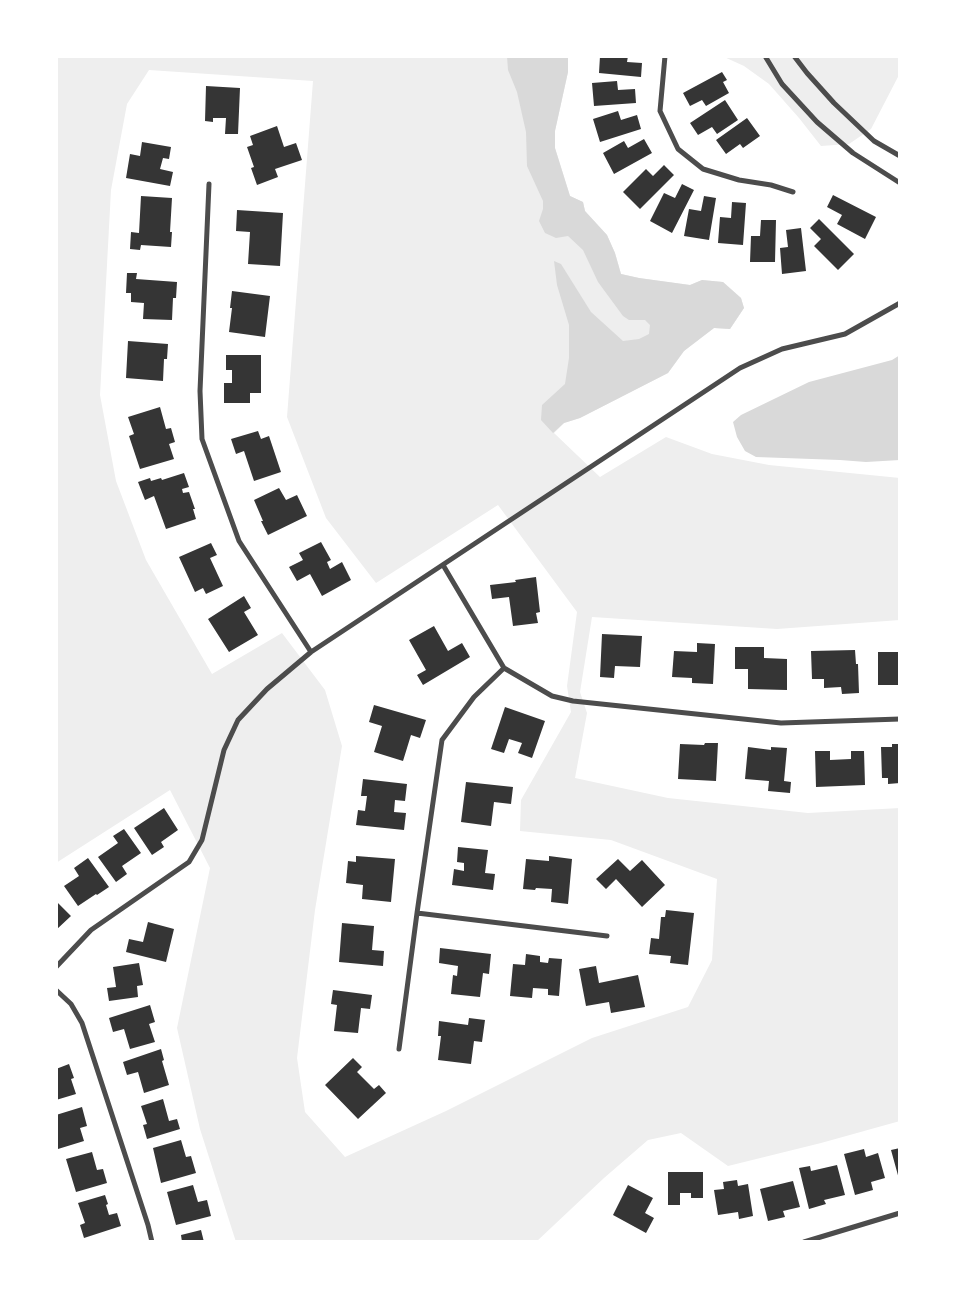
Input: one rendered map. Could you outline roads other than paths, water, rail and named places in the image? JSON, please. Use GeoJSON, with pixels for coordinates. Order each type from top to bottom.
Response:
{"type":"FeatureCollection","features":[{"type":"Feature","properties":{"kind":"street"},"geometry":{"type":"LineString","coordinates":[[666,56],[660,110],[678,149],[702,169],[739,180],[771,185],[793,192]]}},
{"type":"Feature","properties":{"kind":"street"},"geometry":{"type":"LineString","coordinates":[[765,56],[782,84],[817,122],[853,153],[900,183]]}},
{"type":"Feature","properties":{"kind":"street"},"geometry":{"type":"LineString","coordinates":[[794,56],[806,73],[834,103],[874,141],[900,156]]}},
{"type":"Feature","properties":{"kind":"street"},"geometry":{"type":"LineString","coordinates":[[209,184],[200,391],[202,439],[239,541],[311,652]]}},
{"type":"Feature","properties":{"kind":"street"},"geometry":{"type":"LineString","coordinates":[[56,967],[91,930],[189,862],[202,840],[224,750],[238,720],[266,689],[311,652],[740,368],[782,349],[845,334],[900,304]]}},
{"type":"Feature","properties":{"kind":"street"},"geometry":{"type":"LineString","coordinates":[[442,565],[504,668],[552,696],[573,702],[781,723],[900,719]]}},
{"type":"Feature","properties":{"kind":"street"},"geometry":{"type":"LineString","coordinates":[[399,1049],[416,913],[442,740],[474,697],[504,668]]}},
{"type":"Feature","properties":{"kind":"street"},"geometry":{"type":"LineString","coordinates":[[416,913],[607,936]]}},
{"type":"Feature","properties":{"kind":"street"},"geometry":{"type":"LineString","coordinates":[[56,990],[71,1004],[82,1023],[152,1242]]}},
{"type":"Feature","properties":{"kind":"street"},"geometry":{"type":"LineString","coordinates":[[804,1242],[900,1213]]}}]}
